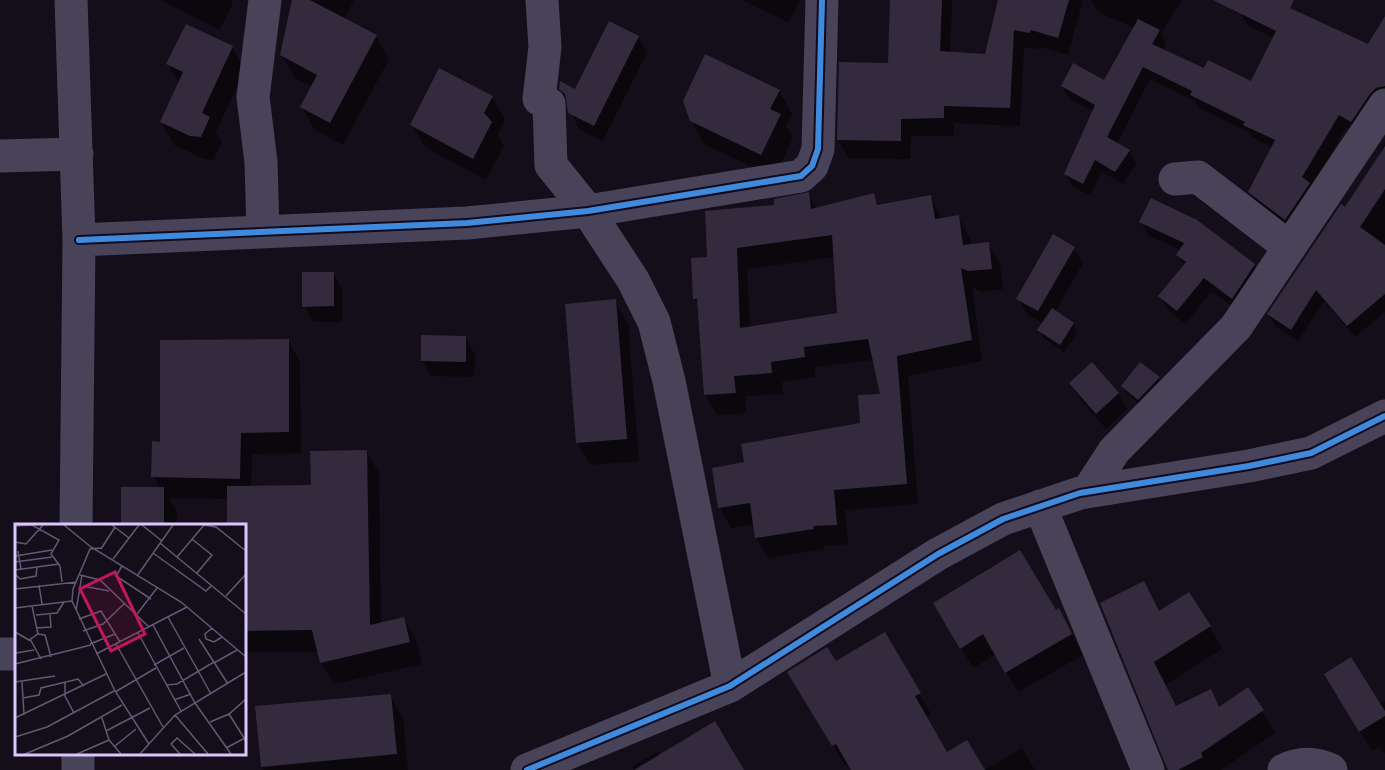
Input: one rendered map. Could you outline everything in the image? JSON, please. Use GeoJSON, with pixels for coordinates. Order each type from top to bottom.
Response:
{"type":"FeatureCollection","features":[{"type":"Feature","properties":{"kind":"street"},"geometry":{"type":"LineString","coordinates":[[71,0],[79,240],[76,524]]}},
{"type":"Feature","properties":{"kind":"street"},"geometry":{"type":"LineString","coordinates":[[263,232],[261,162],[253,97],[265,0]]}},
{"type":"Feature","properties":{"kind":"street"},"geometry":{"type":"LineString","coordinates":[[542,0],[545,46],[539,99],[549,104],[551,165],[588,211],[633,280],[654,322],[669,381],[730,686]]}},
{"type":"Feature","properties":{"kind":"street"},"geometry":{"type":"LineString","coordinates":[[79,240],[467,224],[588,211],[801,176],[812,166],[818,149],[822,0]]}},
{"type":"Feature","properties":{"kind":"street"},"geometry":{"type":"LineString","coordinates":[[1088,491],[1114,451],[1236,327],[1385,105]]}},
{"type":"Feature","properties":{"kind":"street"},"geometry":{"type":"LineString","coordinates":[[0,156],[77,154]]}},
{"type":"Feature","properties":{"kind":"street"},"geometry":{"type":"LineString","coordinates":[[1175,179],[1198,177],[1289,248]]}},
{"type":"Feature","properties":{"kind":"street"},"geometry":{"type":"LineString","coordinates":[[527,770],[730,686],[938,554],[1003,519],[1088,491],[1249,466],[1311,453],[1385,416]]}},
{"type":"Feature","properties":{"kind":"street"},"geometry":{"type":"LineString","coordinates":[[1040,507],[1148,770]]}},
{"type":"Feature","properties":{"kind":"street"},"geometry":{"type":"LineString","coordinates":[[1284,770],[1296,764],[1318,764],[1331,770]]}},
{"type":"Feature","properties":{"kind":"building"},"geometry":{"type":"Polygon","coordinates":[[[292,0],[310,0],[377,35],[330,123],[300,107],[317,75],[280,55],[292,0]]]}},
{"type":"Feature","properties":{"kind":"building"},"geometry":{"type":"Polygon","coordinates":[[[890,0],[942,0],[940,51],[985,54],[998,0],[1069,0],[1058,38],[1031,30],[1030,33],[1014,30],[1010,108],[944,106],[944,118],[901,119],[901,141],[837,140],[839,62],[888,63],[890,0]]]}},
{"type":"Feature","properties":{"kind":"building"},"geometry":{"type":"Polygon","coordinates":[[[1213,0],[1294,0],[1290,8],[1368,44],[1385,16],[1385,86],[1376,88],[1370,94],[1351,122],[1339,115],[1302,177],[1310,183],[1285,220],[1248,192],[1275,140],[1243,125],[1245,122],[1190,95],[1192,91],[1143,67],[1107,137],[1130,150],[1115,172],[1095,160],[1083,184],[1064,174],[1095,105],[1061,86],[1073,63],[1104,80],[1138,19],[1160,30],[1152,44],[1204,68],[1208,60],[1251,81],[1276,31],[1213,0]]]}},
{"type":"Feature","properties":{"kind":"building"},"geometry":{"type":"Polygon","coordinates":[[[609,21],[639,36],[594,126],[568,113],[565,94],[559,89],[560,81],[575,89],[609,21]]]}},
{"type":"Feature","properties":{"kind":"building"},"geometry":{"type":"Polygon","coordinates":[[[186,24],[233,46],[202,113],[210,117],[201,137],[190,136],[160,122],[183,72],[166,64],[186,24]]]}},
{"type":"Feature","properties":{"kind":"building"},"geometry":{"type":"Polygon","coordinates":[[[705,54],[780,90],[770,109],[781,114],[761,155],[690,121],[683,101],[705,54]]]}},
{"type":"Feature","properties":{"kind":"building"},"geometry":{"type":"Polygon","coordinates":[[[439,68],[493,96],[484,113],[492,122],[473,159],[410,125],[439,68]]]}},
{"type":"Feature","properties":{"kind":"building"},"geometry":{"type":"Polygon","coordinates":[[[1385,146],[1385,189],[1360,227],[1385,245],[1385,294],[1347,326],[1316,290],[1291,330],[1267,314],[1341,204],[1345,207],[1385,146]]]}},
{"type":"Feature","properties":{"kind":"building"},"geometry":{"type":"Polygon","coordinates":[[[809,192],[811,209],[874,193],[877,205],[931,195],[935,219],[959,215],[963,245],[989,242],[992,269],[968,271],[961,268],[972,340],[897,356],[907,484],[834,490],[837,525],[813,526],[814,529],[755,538],[750,503],[718,508],[712,468],[744,462],[741,444],[860,423],[858,395],[880,394],[868,339],[804,347],[805,357],[771,362],[772,373],[734,376],[736,393],[704,395],[697,299],[693,299],[691,258],[707,257],[705,211],[774,205],[774,199],[809,192]],[[832,235],[737,248],[740,328],[837,313],[832,235]]]}},
{"type":"Feature","properties":{"kind":"building"},"geometry":{"type":"Polygon","coordinates":[[[1151,198],[1197,220],[1255,264],[1232,299],[1204,278],[1177,311],[1158,296],[1186,262],[1176,255],[1184,243],[1139,222],[1151,198]]]}},
{"type":"Feature","properties":{"kind":"building"},"geometry":{"type":"Polygon","coordinates":[[[1053,234],[1075,247],[1038,311],[1016,299],[1053,234]]]}},
{"type":"Feature","properties":{"kind":"building"},"geometry":{"type":"Polygon","coordinates":[[[302,272],[334,272],[334,306],[302,307],[302,272]]]}},
{"type":"Feature","properties":{"kind":"building"},"geometry":{"type":"Polygon","coordinates":[[[616,299],[627,439],[576,443],[565,304],[616,299]]]}},
{"type":"Feature","properties":{"kind":"building"},"geometry":{"type":"Polygon","coordinates":[[[1052,308],[1074,323],[1060,345],[1037,330],[1052,308]]]}},
{"type":"Feature","properties":{"kind":"building"},"geometry":{"type":"Polygon","coordinates":[[[421,335],[466,336],[466,362],[421,361],[421,335]]]}},
{"type":"Feature","properties":{"kind":"building"},"geometry":{"type":"Polygon","coordinates":[[[289,339],[289,432],[241,433],[240,479],[151,477],[152,441],[160,442],[160,340],[289,339]]]}},
{"type":"Feature","properties":{"kind":"building"},"geometry":{"type":"Polygon","coordinates":[[[1092,362],[1119,393],[1096,414],[1069,383],[1092,362]]]}},
{"type":"Feature","properties":{"kind":"building"},"geometry":{"type":"Polygon","coordinates":[[[1140,362],[1160,377],[1138,400],[1121,386],[1140,362]]]}},
{"type":"Feature","properties":{"kind":"building"},"geometry":{"type":"Polygon","coordinates":[[[367,450],[370,625],[404,617],[410,642],[320,663],[312,630],[246,631],[246,524],[227,524],[227,486],[311,485],[310,451],[367,450]]]}},
{"type":"Feature","properties":{"kind":"building"},"geometry":{"type":"Polygon","coordinates":[[[121,487],[164,487],[164,524],[121,524],[121,487]]]}},
{"type":"Feature","properties":{"kind":"building"},"geometry":{"type":"Polygon","coordinates":[[[1020,550],[1056,610],[1059,608],[1072,634],[1005,673],[983,634],[960,649],[933,603],[1020,550]]]}},
{"type":"Feature","properties":{"kind":"building"},"geometry":{"type":"Polygon","coordinates":[[[1144,581],[1159,611],[1189,592],[1211,626],[1154,662],[1176,706],[1211,689],[1219,707],[1248,687],[1264,710],[1201,753],[1203,757],[1178,770],[1168,770],[1166,766],[1100,603],[1144,581]]]}},
{"type":"Feature","properties":{"kind":"building"},"geometry":{"type":"Polygon","coordinates":[[[885,632],[921,693],[915,696],[947,752],[967,740],[985,770],[851,770],[836,744],[832,746],[787,672],[827,647],[836,661],[885,632]]]}},
{"type":"Feature","properties":{"kind":"building"},"geometry":{"type":"Polygon","coordinates":[[[1351,657],[1385,711],[1385,716],[1359,732],[1324,674],[1351,657]]]}},
{"type":"Feature","properties":{"kind":"building"},"geometry":{"type":"Polygon","coordinates":[[[391,694],[397,754],[261,767],[255,706],[391,694]]]}},
{"type":"Feature","properties":{"kind":"building"},"geometry":{"type":"Polygon","coordinates":[[[715,721],[744,770],[634,770],[715,721]]]}},
{"type":"Feature","properties":{"kind":"cycle path"},"geometry":{"type":"LineString","coordinates":[[79,240],[467,223],[588,211],[801,176],[812,166],[818,149],[822,0]]}},
{"type":"Feature","properties":{"kind":"cycle path"},"geometry":{"type":"LineString","coordinates":[[527,770],[730,686],[938,554],[1003,519],[1080,493],[1249,466],[1311,453],[1385,416]]}}]}
